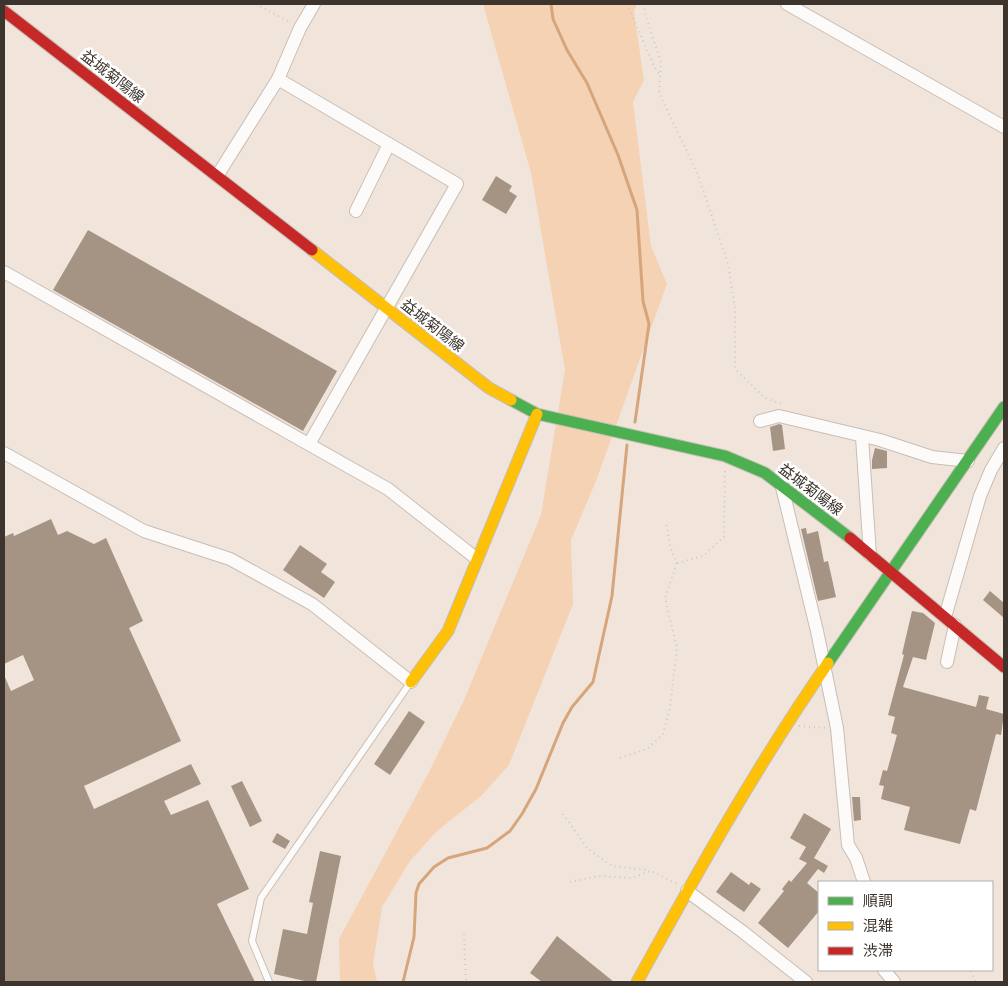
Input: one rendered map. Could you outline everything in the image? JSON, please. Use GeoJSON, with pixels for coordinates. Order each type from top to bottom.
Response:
{"type":"FeatureCollection","features":[{"type":"Feature","properties":{"kind":"street"},"geometry":{"type":"LineString","coordinates":[[217,176],[278,79],[300,28],[314,4]]}},
{"type":"Feature","properties":{"kind":"street"},"geometry":{"type":"LineString","coordinates":[[787,4],[1004,127]]}},
{"type":"Feature","properties":{"kind":"street","name":"益城菊陽線"},"geometry":{"type":"LineString","coordinates":[[4,11],[489,388],[537,414],[725,456],[766,473],[870,555],[1004,667]]}},
{"type":"Feature","properties":{"kind":"street"},"geometry":{"type":"LineString","coordinates":[[278,79],[457,184],[310,444]]}},
{"type":"Feature","properties":{"kind":"street"},"geometry":{"type":"LineString","coordinates":[[356,211],[389,144]]}},
{"type":"Feature","properties":{"kind":"street"},"geometry":{"type":"LineString","coordinates":[[4,272],[388,489],[476,559]]}},
{"type":"Feature","properties":{"kind":"street"},"geometry":{"type":"LineString","coordinates":[[4,453],[144,531],[230,559],[312,604],[411,682],[448,631],[537,414]]}},
{"type":"Feature","properties":{"kind":"street"},"geometry":{"type":"LineString","coordinates":[[637,982],[687,891],[784,726],[889,571],[1002,414]]}},
{"type":"Feature","properties":{"kind":"street"},"geometry":{"type":"LineString","coordinates":[[760,421],[779,416],[932,457],[968,461]]}},
{"type":"Feature","properties":{"kind":"street"},"geometry":{"type":"LineString","coordinates":[[862,437],[870,555]]}},
{"type":"Feature","properties":{"kind":"street"},"geometry":{"type":"LineString","coordinates":[[947,662],[950,621],[980,496],[1001,462],[1004,448]]}},
{"type":"Feature","properties":{"kind":"street"},"geometry":{"type":"LineString","coordinates":[[781,483],[837,728],[848,845],[856,858],[864,881]]}},
{"type":"Feature","properties":{"kind":"street"},"geometry":{"type":"LineString","coordinates":[[687,891],[806,982]]}},
{"type":"Feature","properties":{"kind":"street"},"geometry":{"type":"LineString","coordinates":[[885,971],[894,982]]}},
{"type":"Feature","properties":{"kind":"lane"},"geometry":{"type":"LineString","coordinates":[[269,982],[252,941],[261,898],[411,682]]}},
{"type":"Feature","properties":{"kind":"path"},"geometry":{"type":"LineString","coordinates":[[256,4],[300,28]]}},
{"type":"Feature","properties":{"kind":"path"},"geometry":{"type":"LineString","coordinates":[[627,4],[654,66],[660,75]]}},
{"type":"Feature","properties":{"kind":"path"},"geometry":{"type":"LineString","coordinates":[[646,4],[644,11],[661,62],[659,93],[698,175],[728,264],[735,308],[735,369],[765,398],[783,405]]}},
{"type":"Feature","properties":{"kind":"path"},"geometry":{"type":"LineString","coordinates":[[677,563],[703,556],[724,537],[725,456]]}},
{"type":"Feature","properties":{"kind":"path"},"geometry":{"type":"LineString","coordinates":[[620,758],[647,748],[664,734],[670,708],[677,648],[665,598],[677,563],[670,547],[666,521]]}},
{"type":"Feature","properties":{"kind":"path"},"geometry":{"type":"LineString","coordinates":[[784,726],[837,728]]}},
{"type":"Feature","properties":{"kind":"path"},"geometry":{"type":"LineString","coordinates":[[563,814],[588,849],[612,866],[651,871],[687,891]]}},
{"type":"Feature","properties":{"kind":"path"},"geometry":{"type":"LineString","coordinates":[[570,882],[599,876],[631,878],[651,871]]}},
{"type":"Feature","properties":{"kind":"path"},"geometry":{"type":"LineString","coordinates":[[464,934],[466,982]]}},
{"type":"Feature","properties":{"kind":"path"},"geometry":{"type":"LineString","coordinates":[[971,971],[975,982]]}},
{"type":"Feature","properties":{"kind":"shaded area"},"geometry":{"type":"Polygon","coordinates":[[[483,4],[637,4],[634,12],[644,80],[633,102],[651,246],[667,284],[596,481],[571,540],[573,604],[509,765],[481,796],[437,831],[410,861],[382,907],[373,964],[377,982],[340,982],[339,939],[430,770],[464,700],[541,515],[565,370],[531,173],[483,4]]]}},
{"type":"Feature","properties":{"kind":"building"},"geometry":{"type":"Polygon","coordinates":[[[496,176],[512,186],[509,191],[517,196],[506,214],[482,200],[496,176]]]}},
{"type":"Feature","properties":{"kind":"building"},"geometry":{"type":"Polygon","coordinates":[[[88,230],[337,371],[303,431],[53,290],[88,230]]]}},
{"type":"Feature","properties":{"kind":"building"},"geometry":{"type":"Polygon","coordinates":[[[782,425],[785,449],[773,451],[770,427],[782,425]]]}},
{"type":"Feature","properties":{"kind":"building"},"geometry":{"type":"Polygon","coordinates":[[[875,448],[887,451],[887,468],[872,469],[875,448]]]}},
{"type":"Feature","properties":{"kind":"building"},"geometry":{"type":"Polygon","coordinates":[[[51,519],[58,535],[67,531],[94,544],[106,538],[143,621],[129,628],[181,741],[84,786],[94,809],[191,764],[201,784],[164,801],[171,815],[208,800],[249,889],[217,904],[255,982],[4,982],[4,675],[11,691],[34,680],[23,655],[4,664],[4,537],[13,533],[14,536],[51,519]]]}},
{"type":"Feature","properties":{"kind":"building"},"geometry":{"type":"Polygon","coordinates":[[[806,528],[807,534],[818,531],[824,562],[828,561],[836,597],[818,601],[801,529],[806,528]]]}},
{"type":"Feature","properties":{"kind":"building"},"geometry":{"type":"Polygon","coordinates":[[[300,545],[327,564],[321,572],[335,582],[324,598],[283,570],[300,545]]]}},
{"type":"Feature","properties":{"kind":"building"},"geometry":{"type":"Polygon","coordinates":[[[990,591],[1004,603],[1004,618],[983,600],[990,591]]]}},
{"type":"Feature","properties":{"kind":"building"},"geometry":{"type":"Polygon","coordinates":[[[912,611],[923,613],[935,623],[926,660],[913,657],[903,687],[976,707],[979,695],[989,697],[986,709],[1004,714],[1001,735],[996,734],[976,811],[970,809],[960,844],[904,830],[910,807],[881,799],[884,786],[879,785],[883,770],[887,771],[897,735],[891,733],[895,717],[888,715],[904,655],[902,654],[912,611]]]}},
{"type":"Feature","properties":{"kind":"building"},"geometry":{"type":"Polygon","coordinates":[[[409,711],[425,722],[390,775],[374,764],[409,711]]]}},
{"type":"Feature","properties":{"kind":"building"},"geometry":{"type":"Polygon","coordinates":[[[242,781],[262,821],[250,827],[231,786],[242,781]]]}},
{"type":"Feature","properties":{"kind":"building"},"geometry":{"type":"Polygon","coordinates":[[[852,797],[860,797],[861,820],[854,821],[852,797]]]}},
{"type":"Feature","properties":{"kind":"building"},"geometry":{"type":"Polygon","coordinates":[[[804,813],[831,829],[814,858],[828,866],[824,873],[818,869],[807,883],[818,892],[818,912],[788,948],[758,923],[784,891],[782,889],[789,880],[791,882],[807,863],[799,859],[806,847],[790,838],[804,813]]]}},
{"type":"Feature","properties":{"kind":"building"},"geometry":{"type":"Polygon","coordinates":[[[277,833],[290,841],[285,849],[272,842],[277,833]]]}},
{"type":"Feature","properties":{"kind":"building"},"geometry":{"type":"Polygon","coordinates":[[[320,851],[341,856],[316,982],[309,982],[274,974],[283,929],[307,934],[313,903],[309,902],[320,851]]]}},
{"type":"Feature","properties":{"kind":"building"},"geometry":{"type":"Polygon","coordinates":[[[731,872],[749,885],[751,882],[761,889],[744,912],[716,892],[731,872]]]}},
{"type":"Feature","properties":{"kind":"building"},"geometry":{"type":"Polygon","coordinates":[[[557,936],[614,982],[542,982],[530,973],[557,936]]]}},
{"type":"Feature","properties":{"kind":"waterway"},"geometry":{"type":"LineString","coordinates":[[551,4],[553,19],[567,50],[587,83],[618,155],[637,210],[643,301],[649,324],[635,422]]}},
{"type":"Feature","properties":{"kind":"waterway"},"geometry":{"type":"LineString","coordinates":[[403,982],[414,937],[416,893],[419,884],[434,867],[448,858],[487,848],[510,831],[536,789],[563,723],[572,707],[593,682],[612,596],[627,445]]}},
{"type":"Feature","properties":{"kind":"traffic: fast"},"geometry":{"type":"LineString","coordinates":[[511,400],[537,414],[725,456],[765,473],[850,538]]}},
{"type":"Feature","properties":{"kind":"traffic: fast"},"geometry":{"type":"LineString","coordinates":[[828,663],[1004,407]]}},
{"type":"Feature","properties":{"kind":"traffic: slow"},"geometry":{"type":"LineString","coordinates":[[312,250],[489,388],[511,400]]}},
{"type":"Feature","properties":{"kind":"traffic: slow"},"geometry":{"type":"LineString","coordinates":[[411,682],[448,631],[537,414]]}},
{"type":"Feature","properties":{"kind":"traffic: slow"},"geometry":{"type":"LineString","coordinates":[[637,982],[752,780],[828,663]]}},
{"type":"Feature","properties":{"kind":"traffic: jam"},"geometry":{"type":"LineString","coordinates":[[4,11],[312,250]]}},
{"type":"Feature","properties":{"kind":"traffic: jam"},"geometry":{"type":"LineString","coordinates":[[850,538],[1004,667]]}}]}
